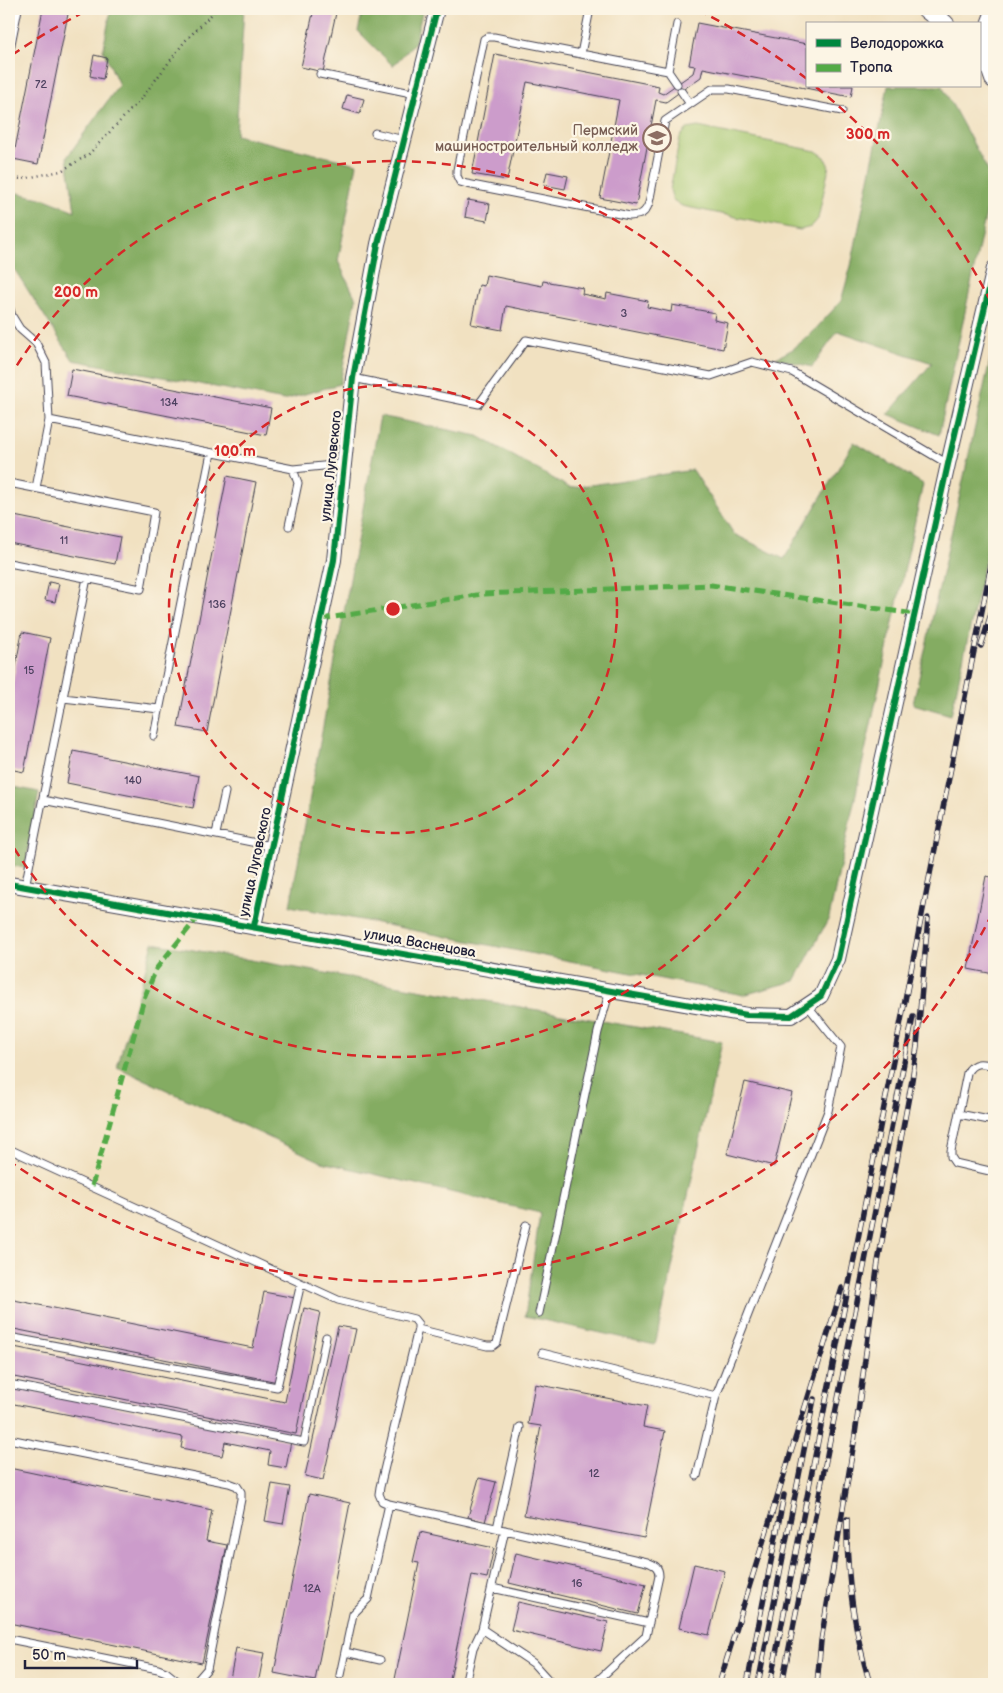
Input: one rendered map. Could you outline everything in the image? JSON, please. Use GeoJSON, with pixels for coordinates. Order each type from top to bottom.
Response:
{"type":"FeatureCollection","features":[{"type":"Feature","properties":{"kind":"street","name":"улица Луговского"},"geometry":{"type":"LineString","coordinates":[[254,926],[334,560],[353,378],[378,244],[437,9]]}},
{"type":"Feature","properties":{"kind":"street"},"geometry":{"type":"LineString","coordinates":[[926,9],[942,22]]}},
{"type":"Feature","properties":{"kind":"street"},"geometry":{"type":"LineString","coordinates":[[994,14],[986,39],[988,64],[994,79]]}},
{"type":"Feature","properties":{"kind":"street"},"geometry":{"type":"LineString","coordinates":[[980,70],[994,84]]}},
{"type":"Feature","properties":{"kind":"street"},"geometry":{"type":"LineString","coordinates":[[948,464],[994,268]]}},
{"type":"Feature","properties":{"kind":"street","name":"улица Васнецова"},"geometry":{"type":"LineString","coordinates":[[9,884],[747,1015],[791,1016],[821,996],[838,959],[948,464]]}},
{"type":"Feature","properties":{"kind":"lane"},"geometry":{"type":"LineString","coordinates":[[9,54],[10,37],[18,9]]}},
{"type":"Feature","properties":{"kind":"lane"},"geometry":{"type":"LineString","coordinates":[[581,54],[590,9]]}},
{"type":"Feature","properties":{"kind":"lane"},"geometry":{"type":"LineString","coordinates":[[677,24],[668,71],[690,104]]}},
{"type":"Feature","properties":{"kind":"lane"},"geometry":{"type":"LineString","coordinates":[[668,71],[494,37],[484,39],[457,170],[460,182],[630,216],[640,215],[646,211],[649,203],[665,120],[712,89],[719,88],[842,111]]}},
{"type":"Feature","properties":{"kind":"lane"},"geometry":{"type":"LineString","coordinates":[[320,74],[416,94]]}},
{"type":"Feature","properties":{"kind":"lane"},"geometry":{"type":"LineString","coordinates":[[374,133],[404,140]]}},
{"type":"Feature","properties":{"kind":"lane"},"geometry":{"type":"LineString","coordinates":[[9,306],[12,316],[20,329],[36,344],[46,363],[49,420],[36,488]]}},
{"type":"Feature","properties":{"kind":"lane"},"geometry":{"type":"LineString","coordinates":[[353,378],[479,404],[526,340],[711,376],[752,362],[792,372],[948,464]]}},
{"type":"Feature","properties":{"kind":"lane"},"geometry":{"type":"LineString","coordinates":[[49,420],[293,469],[344,464]]}},
{"type":"Feature","properties":{"kind":"lane"},"geometry":{"type":"LineString","coordinates":[[154,736],[210,453]]}},
{"type":"Feature","properties":{"kind":"lane"},"geometry":{"type":"LineString","coordinates":[[289,526],[298,483],[293,469]]}},
{"type":"Feature","properties":{"kind":"lane"},"geometry":{"type":"LineString","coordinates":[[9,482],[154,512],[141,589],[9,563]]}},
{"type":"Feature","properties":{"kind":"lane"},"geometry":{"type":"LineString","coordinates":[[25,887],[87,578]]}},
{"type":"Feature","properties":{"kind":"lane"},"geometry":{"type":"LineString","coordinates":[[63,698],[159,709]]}},
{"type":"Feature","properties":{"kind":"lane"},"geometry":{"type":"LineString","coordinates":[[216,834],[225,792]]}},
{"type":"Feature","properties":{"kind":"lane"},"geometry":{"type":"LineString","coordinates":[[43,800],[271,846]]}},
{"type":"Feature","properties":{"kind":"lane"},"geometry":{"type":"LineString","coordinates":[[539,1313],[598,1032],[610,990]]}},
{"type":"Feature","properties":{"kind":"lane"},"geometry":{"type":"LineString","coordinates":[[697,1476],[716,1396],[828,1111],[841,1047],[807,1005]]}},
{"type":"Feature","properties":{"kind":"lane"},"geometry":{"type":"LineString","coordinates":[[994,1066],[975,1064],[970,1067],[967,1073],[951,1151],[955,1163],[994,1172]]}},
{"type":"Feature","properties":{"kind":"lane"},"geometry":{"type":"LineString","coordinates":[[959,1114],[994,1121]]}},
{"type":"Feature","properties":{"kind":"lane"},"geometry":{"type":"LineString","coordinates":[[9,1149],[338,1300],[414,1319],[418,1324],[418,1329],[379,1494],[382,1500],[389,1504],[656,1565],[659,1570],[659,1576],[646,1636],[594,1684]]}},
{"type":"Feature","properties":{"kind":"lane"},"geometry":{"type":"LineString","coordinates":[[418,1329],[487,1346],[493,1346],[497,1343],[526,1225]]}},
{"type":"Feature","properties":{"kind":"lane"},"geometry":{"type":"LineString","coordinates":[[9,1337],[277,1387],[301,1283]]}},
{"type":"Feature","properties":{"kind":"lane"},"geometry":{"type":"LineString","coordinates":[[9,1384],[304,1442],[326,1337]]}},
{"type":"Feature","properties":{"kind":"lane"},"geometry":{"type":"LineString","coordinates":[[542,1353],[716,1396]]}},
{"type":"Feature","properties":{"kind":"lane"},"geometry":{"type":"LineString","coordinates":[[465,1684],[473,1648],[482,1629],[492,1588],[520,1427]]}},
{"type":"Feature","properties":{"kind":"lane"},"geometry":{"type":"LineString","coordinates":[[9,1440],[237,1486],[241,1492],[241,1499],[207,1669],[194,1684]]}},
{"type":"Feature","properties":{"kind":"lane"},"geometry":{"type":"LineString","coordinates":[[340,1675],[353,1614],[368,1598],[389,1504]]}},
{"type":"Feature","properties":{"kind":"lane"},"geometry":{"type":"LineString","coordinates":[[492,1588],[649,1623]]}},
{"type":"Feature","properties":{"kind":"lane"},"geometry":{"type":"LineString","coordinates":[[482,1629],[533,1663],[552,1684]]}},
{"type":"Feature","properties":{"kind":"lane"},"geometry":{"type":"LineString","coordinates":[[9,1639],[158,1668],[181,1684]]}},
{"type":"Feature","properties":{"kind":"lane"},"geometry":{"type":"LineString","coordinates":[[345,1652],[380,1660]]}},
{"type":"Feature","properties":{"kind":"path"},"geometry":{"type":"LineString","coordinates":[[9,178],[22,178],[61,170],[88,155],[141,99],[185,42],[215,9]]}},
{"type":"Feature","properties":{"kind":"green space"},"geometry":{"type":"Polygon","coordinates":[[[111,9],[244,9],[236,135],[357,164],[338,261],[356,299],[340,384],[284,400],[73,360],[9,261],[13,192],[45,199],[75,211],[67,157],[119,85],[103,50],[111,9]]]}},
{"type":"Feature","properties":{"kind":"green space"},"geometry":{"type":"Polygon","coordinates":[[[363,9],[423,9],[415,42],[393,66],[358,31],[363,9]]]}},
{"type":"Feature","properties":{"kind":"green space"},"geometry":{"type":"Polygon","coordinates":[[[888,88],[943,88],[993,180],[939,435],[888,414],[932,363],[838,331],[812,367],[776,358],[793,349],[813,332],[841,301],[851,266],[888,88]]]}},
{"type":"Feature","properties":{"kind":"green space"},"geometry":{"type":"Polygon","coordinates":[[[698,127],[816,151],[825,157],[829,167],[818,219],[811,227],[800,230],[682,206],[673,200],[670,190],[680,137],[687,129],[698,127]]]}},
{"type":"Feature","properties":{"kind":"green space"},"geometry":{"type":"Polygon","coordinates":[[[994,342],[994,519],[951,715],[913,704],[994,342]]]}},
{"type":"Feature","properties":{"kind":"green space"},"geometry":{"type":"Polygon","coordinates":[[[380,416],[478,436],[570,488],[693,470],[734,534],[784,559],[854,442],[923,484],[829,918],[795,981],[743,995],[290,906],[380,416]]]}},
{"type":"Feature","properties":{"kind":"green space"},"geometry":{"type":"Polygon","coordinates":[[[9,786],[39,792],[25,868],[9,865],[9,786]]]}},
{"type":"Feature","properties":{"kind":"green space"},"geometry":{"type":"Polygon","coordinates":[[[153,943],[722,1042],[655,1345],[525,1316],[540,1213],[322,1162],[117,1067],[153,943]]]}},
{"type":"Feature","properties":{"kind":"building"},"geometry":{"type":"Polygon","coordinates":[[[43,9],[69,9],[38,164],[13,159],[43,9]]]}},
{"type":"Feature","properties":{"kind":"building"},"geometry":{"type":"Polygon","coordinates":[[[314,9],[336,13],[323,72],[301,67],[314,9]]]}},
{"type":"Feature","properties":{"kind":"building"},"geometry":{"type":"Polygon","coordinates":[[[697,23],[806,44],[806,88],[853,88],[851,97],[703,68],[701,77],[666,102],[656,100],[636,205],[600,198],[619,100],[527,82],[507,180],[472,174],[495,54],[659,86],[658,92],[663,94],[693,73],[695,66],[689,65],[697,23]]]}},
{"type":"Feature","properties":{"kind":"building"},"geometry":{"type":"Polygon","coordinates":[[[94,55],[107,58],[103,79],[90,76],[94,55]]]}},
{"type":"Feature","properties":{"kind":"building"},"geometry":{"type":"Polygon","coordinates":[[[347,95],[364,99],[360,114],[343,109],[347,95]]]}},
{"type":"Feature","properties":{"kind":"building"},"geometry":{"type":"Polygon","coordinates":[[[547,172],[568,176],[565,189],[544,185],[547,172]]]}},
{"type":"Feature","properties":{"kind":"building"},"geometry":{"type":"Polygon","coordinates":[[[468,200],[490,204],[487,221],[465,217],[468,200]]]}},
{"type":"Feature","properties":{"kind":"building"},"geometry":{"type":"Polygon","coordinates":[[[486,275],[542,286],[543,281],[583,288],[582,294],[606,299],[607,293],[648,301],[647,307],[671,312],[672,305],[715,313],[714,320],[728,323],[723,349],[506,306],[502,330],[471,324],[479,285],[484,286],[486,275]]]}},
{"type":"Feature","properties":{"kind":"building"},"geometry":{"type":"Polygon","coordinates":[[[72,369],[271,408],[266,435],[67,396],[72,369]]]}},
{"type":"Feature","properties":{"kind":"building"},"geometry":{"type":"Polygon","coordinates":[[[227,476],[256,482],[207,732],[178,727],[227,476]]]}},
{"type":"Feature","properties":{"kind":"building"},"geometry":{"type":"Polygon","coordinates":[[[9,515],[120,537],[115,564],[9,543],[9,515]]]}},
{"type":"Feature","properties":{"kind":"building"},"geometry":{"type":"Polygon","coordinates":[[[49,582],[59,584],[55,602],[45,600],[49,582]]]}},
{"type":"Feature","properties":{"kind":"building"},"geometry":{"type":"Polygon","coordinates":[[[22,632],[50,638],[24,772],[9,769],[9,703],[22,632]]]}},
{"type":"Feature","properties":{"kind":"building"},"geometry":{"type":"Polygon","coordinates":[[[73,751],[199,776],[193,808],[67,783],[73,751]]]}},
{"type":"Feature","properties":{"kind":"building"},"geometry":{"type":"Polygon","coordinates":[[[986,876],[994,878],[994,974],[968,969],[986,876]]]}},
{"type":"Feature","properties":{"kind":"building"},"geometry":{"type":"Polygon","coordinates":[[[745,1082],[792,1093],[774,1166],[727,1154],[745,1082]]]}},
{"type":"Feature","properties":{"kind":"building"},"geometry":{"type":"Polygon","coordinates":[[[264,1292],[295,1298],[278,1382],[9,1328],[9,1299],[253,1348],[264,1292]]]}},
{"type":"Feature","properties":{"kind":"building"},"geometry":{"type":"Polygon","coordinates":[[[304,1308],[320,1312],[296,1434],[9,1376],[9,1346],[285,1402],[304,1308]]]}},
{"type":"Feature","properties":{"kind":"building"},"geometry":{"type":"Polygon","coordinates":[[[338,1326],[356,1329],[323,1480],[305,1476],[338,1326]]]}},
{"type":"Feature","properties":{"kind":"building"},"geometry":{"type":"Polygon","coordinates":[[[535,1384],[647,1406],[643,1427],[665,1431],[644,1538],[524,1515],[541,1426],[528,1424],[535,1384]]]}},
{"type":"Feature","properties":{"kind":"building"},"geometry":{"type":"Polygon","coordinates":[[[9,1386],[291,1441],[286,1468],[268,1465],[270,1451],[225,1442],[222,1456],[181,1448],[183,1437],[9,1403],[9,1386]]]}},
{"type":"Feature","properties":{"kind":"building"},"geometry":{"type":"Polygon","coordinates":[[[9,1468],[212,1510],[206,1541],[227,1545],[202,1663],[9,1623],[9,1468]]]}},
{"type":"Feature","properties":{"kind":"building"},"geometry":{"type":"Polygon","coordinates":[[[479,1478],[496,1482],[485,1522],[468,1517],[479,1478]]]}},
{"type":"Feature","properties":{"kind":"building"},"geometry":{"type":"Polygon","coordinates":[[[272,1484],[290,1487],[283,1524],[265,1521],[272,1484]]]}},
{"type":"Feature","properties":{"kind":"building"},"geometry":{"type":"Polygon","coordinates":[[[309,1494],[350,1503],[315,1681],[274,1673],[309,1494]]]}},
{"type":"Feature","properties":{"kind":"building"},"geometry":{"type":"Polygon","coordinates":[[[420,1532],[494,1548],[487,1578],[472,1575],[449,1684],[394,1684],[419,1563],[413,1562],[420,1532]]]}},
{"type":"Feature","properties":{"kind":"building"},"geometry":{"type":"Polygon","coordinates":[[[516,1553],[646,1584],[638,1614],[509,1583],[516,1553]]]}},
{"type":"Feature","properties":{"kind":"building"},"geometry":{"type":"Polygon","coordinates":[[[694,1564],[725,1571],[709,1635],[679,1628],[694,1564]]]}},
{"type":"Feature","properties":{"kind":"building"},"geometry":{"type":"Polygon","coordinates":[[[518,1602],[608,1622],[601,1651],[511,1630],[518,1602]]]}},
{"type":"Feature","properties":{"kind":"building"},"geometry":{"type":"Polygon","coordinates":[[[236,1648],[264,1653],[258,1684],[229,1684],[236,1648]]]}},
{"type":"Feature","properties":{"kind":"railway"},"geometry":{"type":"LineString","coordinates":[[770,1684],[994,550]]}},
{"type":"Feature","properties":{"kind":"railway"},"geometry":{"type":"LineString","coordinates":[[981,646],[994,604]]}},
{"type":"Feature","properties":{"kind":"railway"},"geometry":{"type":"LineString","coordinates":[[817,1684],[821,1641],[854,1442],[878,1262],[917,1046],[928,918]]}},
{"type":"Feature","properties":{"kind":"railway"},"geometry":{"type":"LineString","coordinates":[[782,1684],[913,1017]]}},
{"type":"Feature","properties":{"kind":"railway"},"geometry":{"type":"LineString","coordinates":[[719,1684],[842,1288]]}},
{"type":"Feature","properties":{"kind":"railway"},"geometry":{"type":"LineString","coordinates":[[758,1684],[814,1399]]}},
{"type":"Feature","properties":{"kind":"railway"},"geometry":{"type":"LineString","coordinates":[[747,1684],[784,1495]]}},
{"type":"Feature","properties":{"kind":"railway"},"geometry":{"type":"LineString","coordinates":[[847,1519],[852,1603],[870,1684]]}},
{"type":"Feature","properties":{"kind":"marked path"},"geometry":{"type":"LineString","coordinates":[[321,619],[483,594],[711,585],[915,614]]}},
{"type":"Feature","properties":{"kind":"marked path"},"geometry":{"type":"LineString","coordinates":[[92,1186],[144,999],[156,969],[198,917]]}},
{"type":"Feature","properties":{"kind":"cycle path"},"geometry":{"type":"LineString","coordinates":[[254,926],[334,560],[353,378],[378,244],[437,9]]}},
{"type":"Feature","properties":{"kind":"cycle path"},"geometry":{"type":"LineString","coordinates":[[9,884],[747,1015],[791,1016],[821,996],[838,959],[948,464],[994,268]]}},
{"type":"Feature","properties":{"kind":"place","name":"Пермский машиностроительный колледж"},"geometry":{"type":"Point","coordinates":[657,138]}}]}
